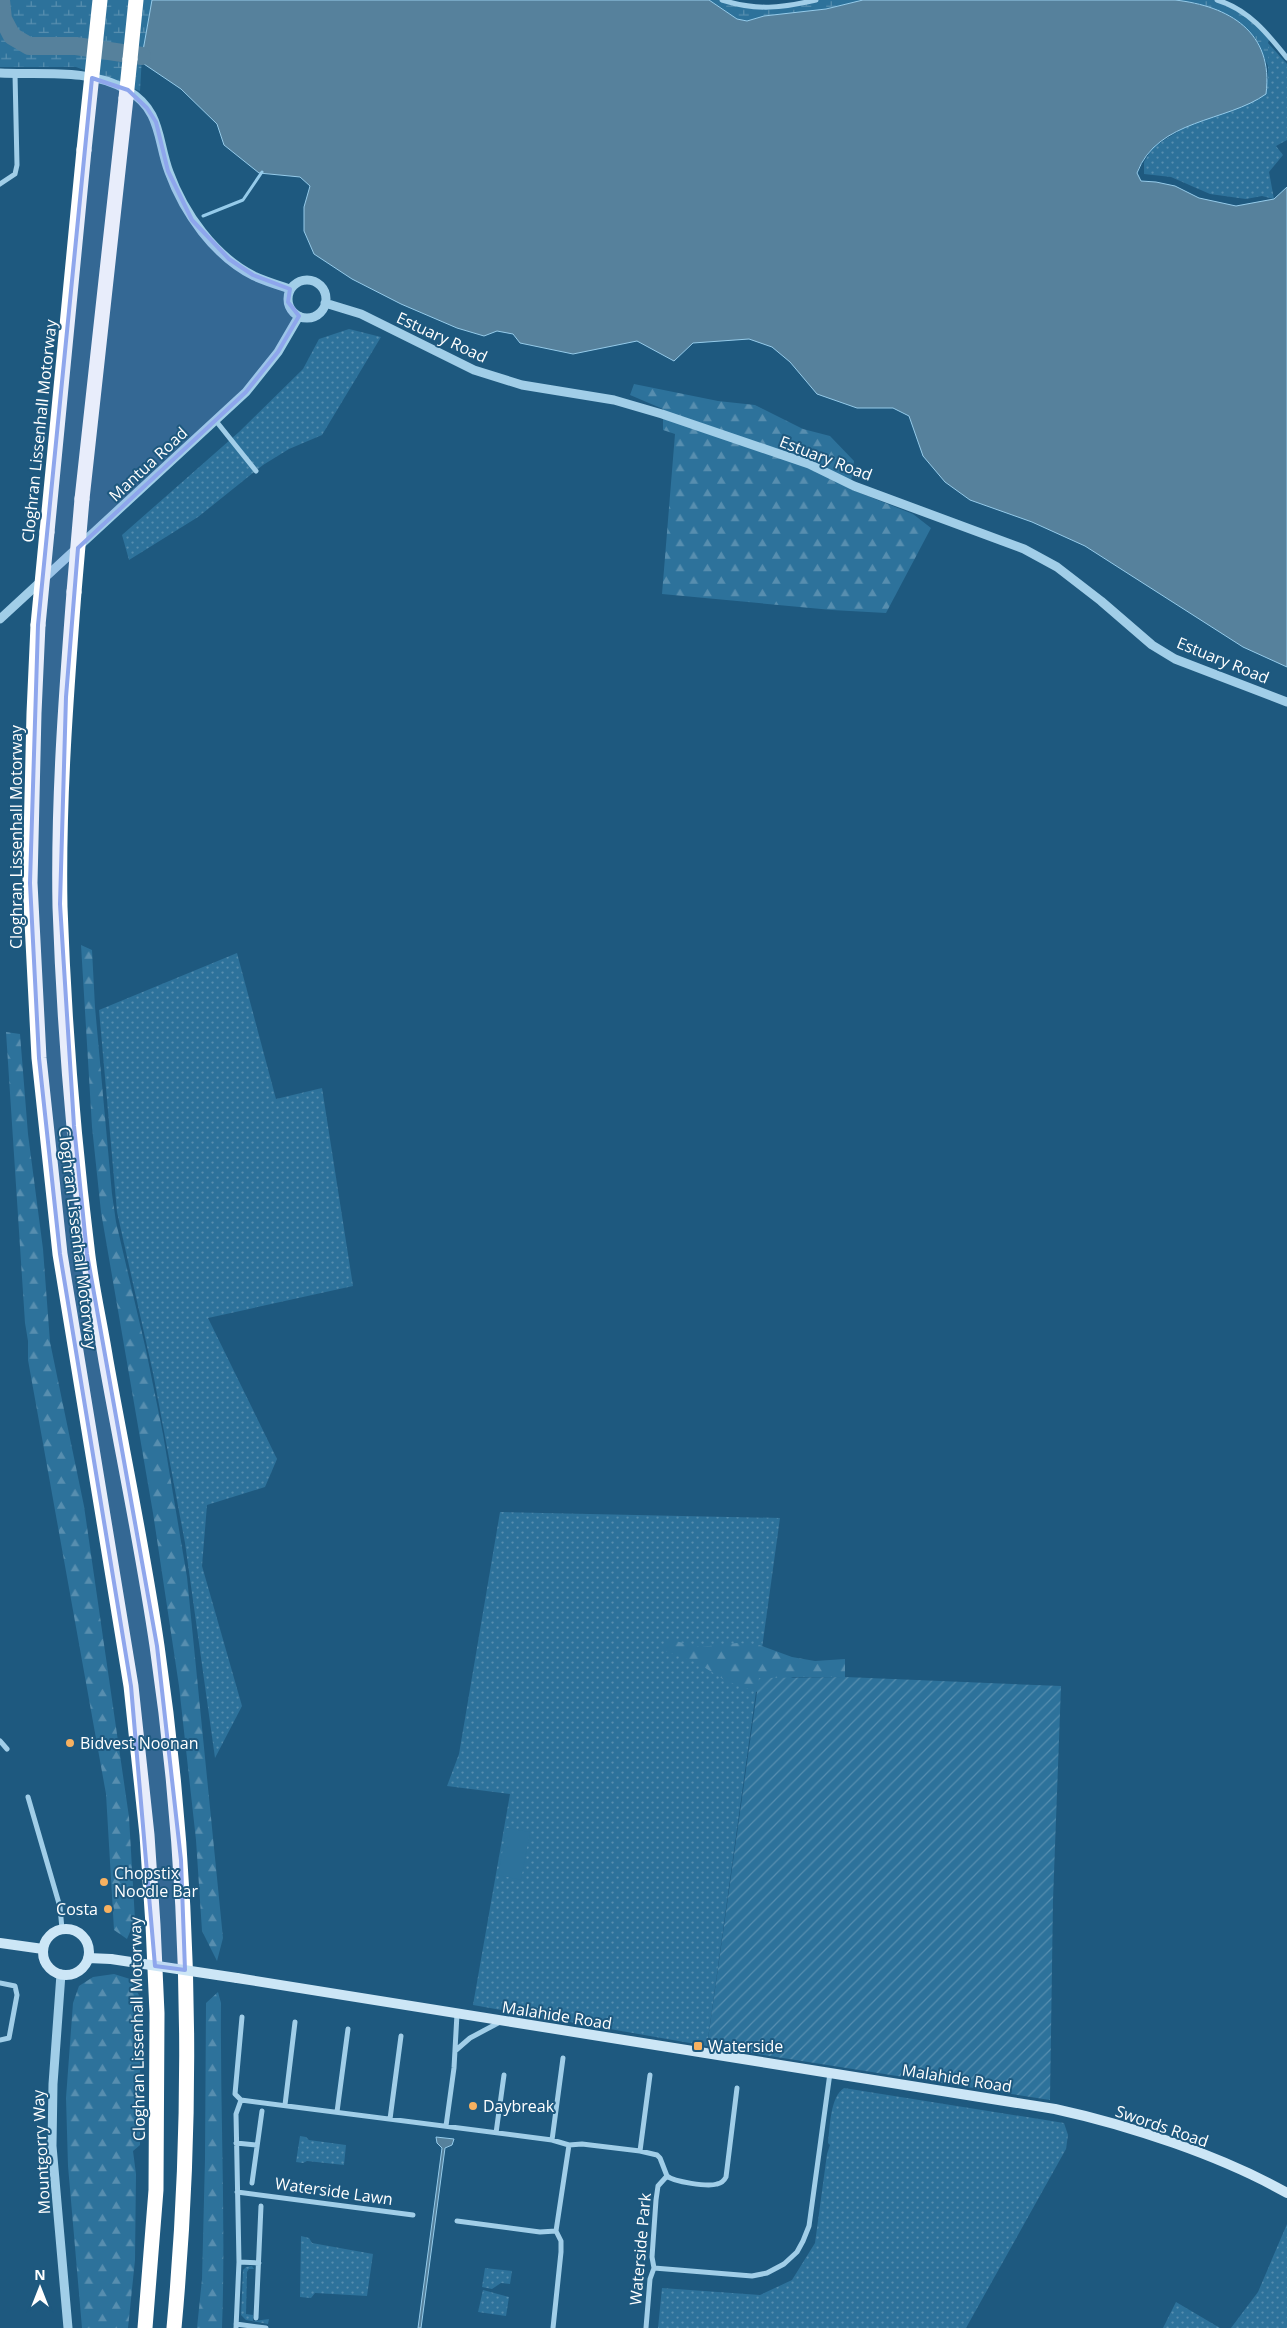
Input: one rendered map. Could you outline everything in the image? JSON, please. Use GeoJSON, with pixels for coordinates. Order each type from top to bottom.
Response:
{"type":"FeatureCollection","features":[{"type":"Feature","properties":{"kind":"highway","name":"Cloghran Lissenhall Motorway"},"geometry":{"type":"LineString","coordinates":[[100,0],[38,625],[30,883],[38,1058],[60,1254],[131,1686],[147,1834],[154,1925],[157,2013],[156,2190],[146,2328]]}},
{"type":"Feature","properties":{"kind":"highway","name":"Cloghran Lissenhall Motorway"},"geometry":{"type":"LineString","coordinates":[[136,0],[82,499],[74,592],[64,724],[60,904],[65,1016],[87,1254],[157,1646],[181,1860],[187,2096],[183,2229],[174,2328]]}},
{"type":"Feature","properties":{"kind":"main road"},"geometry":{"type":"LineString","coordinates":[[62,1929],[68,1929],[80,1934],[88,1945],[88,1958],[85,1964],[74,1973],[61,1974],[49,1968],[45,1962],[43,1949],[49,1936],[62,1929]]}},
{"type":"Feature","properties":{"kind":"main road"},"geometry":{"type":"LineString","coordinates":[[0,1943],[43,1949]]}},
{"type":"Feature","properties":{"kind":"main road","name":"Malahide Road"},"geometry":{"type":"LineString","coordinates":[[88,1958],[112,1959],[237,1978],[1022,2104]]}},
{"type":"Feature","properties":{"kind":"main road","name":"Swords Road"},"geometry":{"type":"LineString","coordinates":[[1022,2104],[1079,2115],[1171,2143],[1228,2165],[1287,2193]]}},
{"type":"Feature","properties":{"kind":"street"},"geometry":{"type":"LineString","coordinates":[[722,0],[745,7],[763,9],[816,0]]}},
{"type":"Feature","properties":{"kind":"street"},"geometry":{"type":"LineString","coordinates":[[1217,0],[1248,15],[1270,37],[1287,58]]}},
{"type":"Feature","properties":{"kind":"street"},"geometry":{"type":"LineString","coordinates":[[0,73],[45,72],[66,74],[110,83],[128,90],[147,108],[156,122],[168,171],[192,220],[229,259],[253,275],[290,290]]}},
{"type":"Feature","properties":{"kind":"street"},"geometry":{"type":"LineString","coordinates":[[0,184],[15,174],[17,165],[15,74]]}},
{"type":"Feature","properties":{"kind":"street"},"geometry":{"type":"LineString","coordinates":[[310,280],[316,282],[324,291],[325,303],[323,309],[312,317],[299,316],[290,308],[288,302],[290,290],[298,281],[310,280]]}},
{"type":"Feature","properties":{"kind":"street","name":"Estuary Road"},"geometry":{"type":"LineString","coordinates":[[325,303],[361,314],[474,370],[522,385],[614,400],[662,414],[809,464],[854,486],[1024,549],[1056,567],[1160,650],[1176,659],[1287,702]]}},
{"type":"Feature","properties":{"kind":"street","name":"Mantua Road"},"geometry":{"type":"LineString","coordinates":[[0,619],[246,392],[278,352],[299,316]]}},
{"type":"Feature","properties":{"kind":"street"},"geometry":{"type":"LineString","coordinates":[[216,421],[256,471]]}},
{"type":"Feature","properties":{"kind":"street"},"geometry":{"type":"LineString","coordinates":[[0,1741],[7,1749]]}},
{"type":"Feature","properties":{"kind":"street"},"geometry":{"type":"LineString","coordinates":[[28,1797],[60,1907],[62,1929]]}},
{"type":"Feature","properties":{"kind":"street","name":"Mountgorry Way"},"geometry":{"type":"LineString","coordinates":[[61,1974],[53,2084],[52,2146],[68,2328]]}},
{"type":"Feature","properties":{"kind":"street"},"geometry":{"type":"LineString","coordinates":[[0,1983],[15,1986],[17,1995],[8,2038],[0,2040]]}},
{"type":"Feature","properties":{"kind":"street"},"geometry":{"type":"LineString","coordinates":[[446,2126],[455,2052],[456,2014]]}},
{"type":"Feature","properties":{"kind":"street"},"geometry":{"type":"LineString","coordinates":[[242,2017],[235,2094],[241,2100],[552,2140],[569,2145],[582,2144],[640,2150],[657,2154],[667,2176],[676,2181],[715,2185],[726,2177],[736,2088]]}},
{"type":"Feature","properties":{"kind":"street"},"geometry":{"type":"LineString","coordinates":[[455,2052],[470,2038],[501,2021]]}},
{"type":"Feature","properties":{"kind":"street"},"geometry":{"type":"LineString","coordinates":[[285,2105],[295,2022]]}},
{"type":"Feature","properties":{"kind":"street"},"geometry":{"type":"LineString","coordinates":[[337,2112],[348,2029]]}},
{"type":"Feature","properties":{"kind":"street"},"geometry":{"type":"LineString","coordinates":[[390,2119],[401,2036]]}},
{"type":"Feature","properties":{"kind":"street"},"geometry":{"type":"LineString","coordinates":[[552,2140],[563,2058]]}},
{"type":"Feature","properties":{"kind":"street"},"geometry":{"type":"LineString","coordinates":[[654,2268],[752,2276],[767,2273],[784,2264],[797,2252],[809,2226],[830,2073]]}},
{"type":"Feature","properties":{"kind":"street"},"geometry":{"type":"LineString","coordinates":[[496,2133],[504,2074]]}},
{"type":"Feature","properties":{"kind":"street"},"geometry":{"type":"LineString","coordinates":[[640,2150],[650,2074]]}},
{"type":"Feature","properties":{"kind":"street"},"geometry":{"type":"LineString","coordinates":[[241,2100],[236,2114],[239,2262],[236,2326],[266,2328]]}},
{"type":"Feature","properties":{"kind":"street"},"geometry":{"type":"LineString","coordinates":[[252,2183],[262,2111]]}},
{"type":"Feature","properties":{"kind":"street"},"geometry":{"type":"LineString","coordinates":[[236,2143],[257,2145]]}},
{"type":"Feature","properties":{"kind":"street"},"geometry":{"type":"LineString","coordinates":[[553,2328],[561,2252],[561,2241],[556,2231],[569,2145]]}},
{"type":"Feature","properties":{"kind":"street","name":"Waterside Park"},"geometry":{"type":"LineString","coordinates":[[646,2328],[650,2279],[654,2268],[652,2257],[656,2200],[658,2186],[667,2176]]}},
{"type":"Feature","properties":{"kind":"street","name":"Waterside Lawn"},"geometry":{"type":"LineString","coordinates":[[237,2192],[413,2214]]}},
{"type":"Feature","properties":{"kind":"street"},"geometry":{"type":"LineString","coordinates":[[256,2318],[261,2206]]}},
{"type":"Feature","properties":{"kind":"street"},"geometry":{"type":"LineString","coordinates":[[457,2221],[540,2232],[556,2231]]}},
{"type":"Feature","properties":{"kind":"street"},"geometry":{"type":"LineString","coordinates":[[239,2262],[259,2263]]}},
{"type":"Feature","properties":{"kind":"highlighted area"},"geometry":{"type":"Polygon","coordinates":[[[92,78],[128,90],[147,108],[156,122],[168,171],[192,220],[229,259],[253,275],[290,289],[288,302],[299,316],[278,352],[246,392],[78,548],[66,697],[60,904],[74,1126],[87,1254],[157,1646],[181,1860],[185,1970],[155,1966],[131,1686],[60,1254],[39,1058],[30,883],[38,625],[92,78]]]}},
{"type":"Feature","properties":{"kind":"green space"},"geometry":{"type":"Polygon","coordinates":[[[0,0],[152,0],[142,56],[140,91],[76,67],[0,67],[0,0]]]}},
{"type":"Feature","properties":{"kind":"green space"},"geometry":{"type":"Polygon","coordinates":[[[709,0],[722,0],[763,9],[813,0],[863,0],[826,9],[764,16],[747,21],[737,19],[709,0]]]}},
{"type":"Feature","properties":{"kind":"green space"},"geometry":{"type":"Polygon","coordinates":[[[1175,0],[1217,0],[1248,15],[1270,37],[1268,43],[1268,66],[1255,37],[1197,3],[1175,0]]]}},
{"type":"Feature","properties":{"kind":"green space"},"geometry":{"type":"Polygon","coordinates":[[[1268,43],[1287,64],[1287,140],[1276,146],[1283,155],[1269,172],[1274,199],[1262,196],[1246,199],[1210,194],[1171,177],[1144,174],[1144,162],[1153,147],[1187,126],[1215,115],[1268,79],[1268,43]]]}},
{"type":"Feature","properties":{"kind":"green space"},"geometry":{"type":"Polygon","coordinates":[[[349,329],[381,337],[322,435],[289,449],[263,465],[198,517],[129,560],[122,535],[239,432],[303,369],[319,339],[349,329]]]}},
{"type":"Feature","properties":{"kind":"green space"},"geometry":{"type":"Polygon","coordinates":[[[634,384],[718,401],[755,405],[803,429],[830,436],[854,461],[850,489],[913,514],[931,528],[886,613],[832,610],[662,594],[675,434],[663,430],[663,409],[630,395],[634,384]]]}},
{"type":"Feature","properties":{"kind":"green space"},"geometry":{"type":"Polygon","coordinates":[[[81,945],[92,950],[95,1007],[116,1222],[146,1350],[163,1434],[187,1577],[223,1938],[217,1961],[202,1931],[196,1840],[179,1686],[153,1513],[101,1212],[92,1127],[81,945]]]}},
{"type":"Feature","properties":{"kind":"green space"},"geometry":{"type":"Polygon","coordinates":[[[237,953],[276,1099],[322,1088],[353,1286],[208,1318],[277,1459],[265,1487],[207,1505],[202,1566],[242,1706],[215,1758],[185,1543],[153,1373],[117,1212],[99,1010],[237,953]]]}},
{"type":"Feature","properties":{"kind":"green space"},"geometry":{"type":"Polygon","coordinates":[[[6,1032],[20,1034],[28,1134],[43,1249],[50,1342],[84,1506],[129,1817],[135,1920],[127,1939],[114,1930],[106,1794],[28,1360],[6,1032]]]}},
{"type":"Feature","properties":{"kind":"green space"},"geometry":{"type":"Polygon","coordinates":[[[500,1512],[780,1518],[707,2046],[473,2005],[510,1794],[447,1786],[459,1754],[500,1512]]]}},
{"type":"Feature","properties":{"kind":"green space"},"geometry":{"type":"Polygon","coordinates":[[[671,1640],[700,1647],[737,1643],[759,1645],[792,1657],[815,1661],[845,1659],[845,1677],[793,1677],[757,1692],[726,1681],[696,1662],[665,1651],[667,1642],[671,1640]]]}},
{"type":"Feature","properties":{"kind":"green space"},"geometry":{"type":"Polygon","coordinates":[[[845,1677],[1061,1686],[1053,1900],[1050,2100],[707,2046],[759,1678],[845,1677]]]}},
{"type":"Feature","properties":{"kind":"green space"},"geometry":{"type":"Polygon","coordinates":[[[507,1828],[530,1832],[521,1880],[498,1875],[507,1828]]]}},
{"type":"Feature","properties":{"kind":"green space"},"geometry":{"type":"Polygon","coordinates":[[[114,1974],[130,1979],[140,1997],[140,2145],[133,2151],[136,2174],[135,2260],[128,2328],[82,2328],[68,2166],[66,2098],[73,2003],[79,1986],[93,1977],[114,1974]]]}},
{"type":"Feature","properties":{"kind":"green space"},"geometry":{"type":"Polygon","coordinates":[[[218,1992],[221,2003],[222,2328],[197,2328],[202,2279],[206,2003],[218,1992]]]}},
{"type":"Feature","properties":{"kind":"green space"},"geometry":{"type":"Polygon","coordinates":[[[844,2088],[1064,2123],[1068,2135],[1066,2149],[966,2328],[658,2328],[662,2288],[760,2295],[792,2280],[815,2243],[827,2154],[830,2145],[828,2143],[831,2113],[839,2092],[844,2088]]]}},
{"type":"Feature","properties":{"kind":"green space"},"geometry":{"type":"Polygon","coordinates":[[[300,2136],[306,2137],[309,2140],[346,2145],[344,2165],[307,2161],[303,2163],[296,2162],[300,2136]]]}},
{"type":"Feature","properties":{"kind":"green space"},"geometry":{"type":"Polygon","coordinates":[[[1287,2224],[1287,2328],[1231,2328],[1258,2292],[1287,2224]]]}},
{"type":"Feature","properties":{"kind":"green space"},"geometry":{"type":"Polygon","coordinates":[[[301,2236],[309,2238],[312,2243],[373,2254],[367,2296],[315,2293],[311,2298],[300,2297],[301,2236]]]}},
{"type":"Feature","properties":{"kind":"green space"},"geometry":{"type":"Polygon","coordinates":[[[252,2266],[254,2269],[249,2269],[247,2272],[246,2314],[253,2315],[253,2321],[269,2319],[268,2324],[246,2320],[241,2315],[243,2270],[246,2267],[252,2266]]]}},
{"type":"Feature","properties":{"kind":"green space"},"geometry":{"type":"Polygon","coordinates":[[[485,2268],[512,2271],[510,2284],[501,2283],[492,2289],[482,2287],[485,2268]]]}},
{"type":"Feature","properties":{"kind":"green space"},"geometry":{"type":"Polygon","coordinates":[[[483,2290],[509,2297],[506,2316],[478,2312],[483,2290]]]}},
{"type":"Feature","properties":{"kind":"green space"},"geometry":{"type":"Polygon","coordinates":[[[1176,2302],[1220,2328],[1163,2328],[1176,2302]]]}},
{"type":"Feature","properties":{"kind":"shaded area"},"geometry":{"type":"Polygon","coordinates":[[[152,0],[709,0],[737,19],[747,21],[764,16],[826,9],[863,0],[1175,0],[1213,8],[1230,16],[1244,26],[1255,39],[1263,54],[1267,72],[1266,94],[1232,111],[1176,132],[1160,142],[1147,155],[1137,173],[1141,181],[1175,186],[1199,198],[1236,206],[1274,199],[1287,187],[1287,667],[1243,647],[1085,546],[1032,522],[970,500],[945,482],[923,456],[909,416],[893,408],[857,408],[817,394],[790,362],[772,347],[749,339],[693,343],[674,361],[637,341],[573,354],[520,343],[513,334],[497,331],[484,336],[457,328],[401,304],[352,279],[314,254],[304,231],[304,207],[310,186],[300,177],[259,173],[224,145],[217,124],[181,89],[141,62],[152,0]]]}},
{"type":"Feature","properties":{"kind":"shaded area"},"geometry":{"type":"Polygon","coordinates":[[[436,2137],[454,2139],[452,2145],[445,2148],[421,2328],[418,2328],[442,2148],[437,2143],[436,2137]]]}},
{"type":"Feature","properties":{"kind":"waterway"},"geometry":{"type":"LineString","coordinates":[[1,0],[3,19],[12,36],[29,46],[76,46],[142,56]]}},
{"type":"Feature","properties":{"kind":"waterway"},"geometry":{"type":"LineString","coordinates":[[203,216],[243,200],[262,172]]}},
{"type":"Feature","properties":{"kind":"place","name":"Bidvest Noonan"},"geometry":{"type":"Point","coordinates":[70,1743]}},
{"type":"Feature","properties":{"kind":"place","name":"Chopstix Noodle Bar"},"geometry":{"type":"Point","coordinates":[104,1882]}},
{"type":"Feature","properties":{"kind":"place","name":"Costa"},"geometry":{"type":"Point","coordinates":[108,1909]}},
{"type":"Feature","properties":{"kind":"place","name":"Waterside"},"geometry":{"type":"Point","coordinates":[698,2046]}},
{"type":"Feature","properties":{"kind":"place","name":"Daybreak"},"geometry":{"type":"Point","coordinates":[473,2106]}}]}
